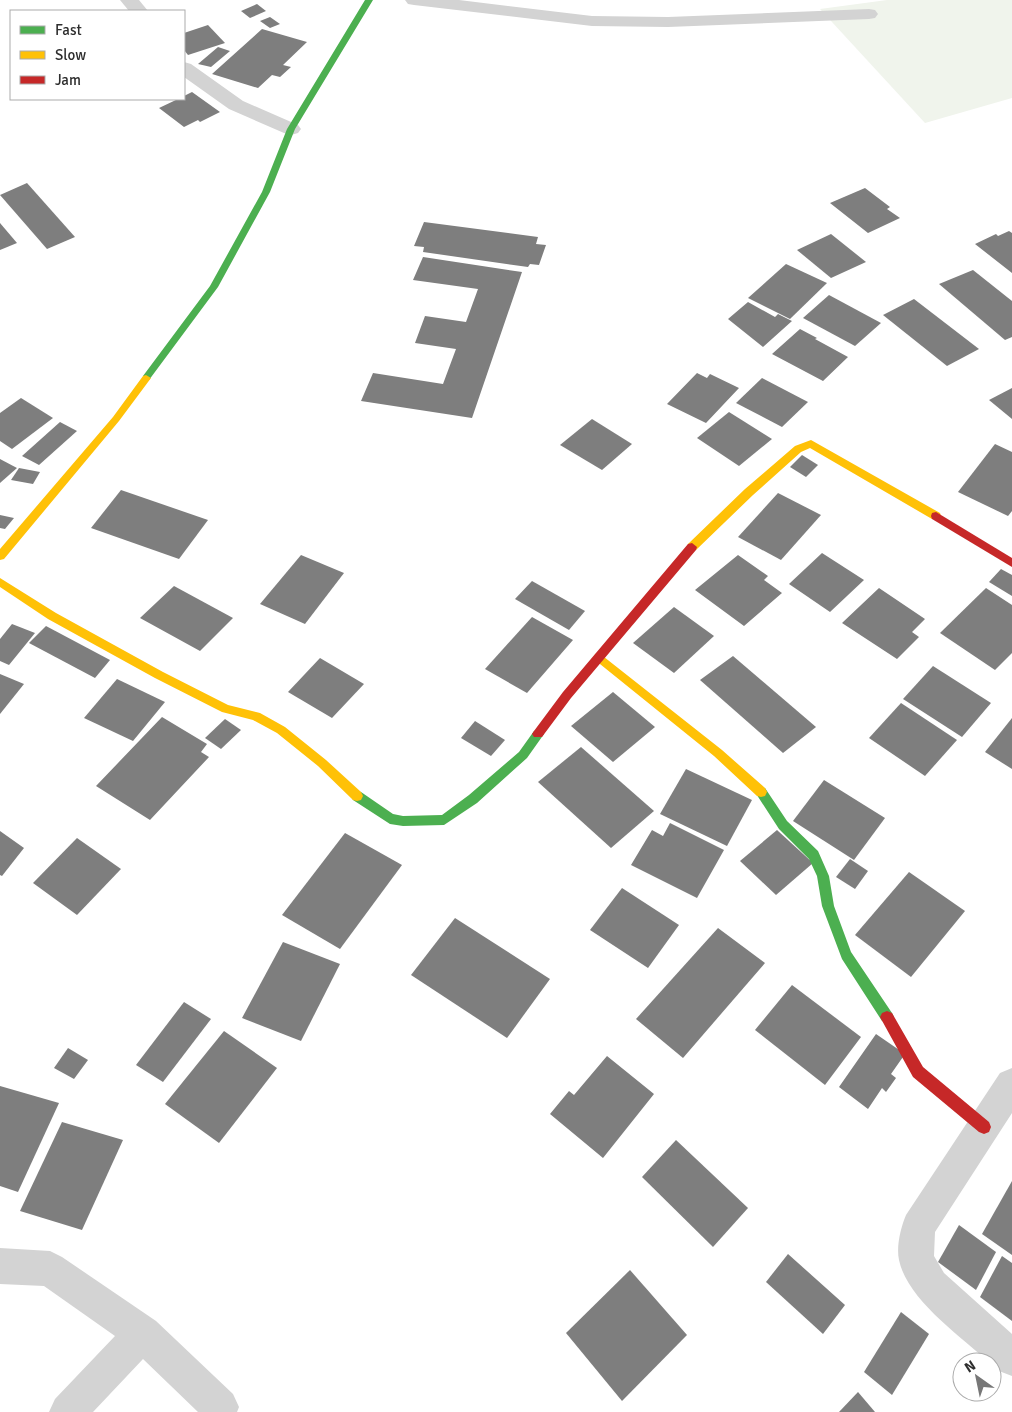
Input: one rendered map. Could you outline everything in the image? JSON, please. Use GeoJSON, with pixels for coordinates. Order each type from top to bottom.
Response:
{"type":"FeatureCollection","features":[{"type":"Feature","properties":{"kind":"street"},"geometry":{"type":"LineString","coordinates":[[129,0],[138,10]]}},
{"type":"Feature","properties":{"kind":"street"},"geometry":{"type":"LineString","coordinates":[[0,556],[116,419],[214,287],[266,192],[291,129],[369,0]]}},
{"type":"Feature","properties":{"kind":"street"},"geometry":{"type":"LineString","coordinates":[[414,0],[592,21],[668,22],[869,14]]}},
{"type":"Feature","properties":{"kind":"street"},"geometry":{"type":"LineString","coordinates":[[185,69],[236,105],[291,129]]}},
{"type":"Feature","properties":{"kind":"street"},"geometry":{"type":"LineString","coordinates":[[0,582],[52,616],[159,675],[226,710],[256,716],[281,730],[322,763],[363,802],[390,819],[403,821],[444,820],[473,800],[522,755],[599,657],[692,548],[749,492],[798,449],[811,444],[911,501],[1012,563]]}},
{"type":"Feature","properties":{"kind":"street"},"geometry":{"type":"LineString","coordinates":[[599,657],[718,753],[765,795],[783,825],[814,854],[823,876],[828,906],[846,955],[894,1028],[918,1072],[984,1127]]}},
{"type":"Feature","properties":{"kind":"street"},"geometry":{"type":"LineString","coordinates":[[1012,1084],[918,1226],[916,1259],[931,1286],[1012,1358]]}},
{"type":"Feature","properties":{"kind":"street"},"geometry":{"type":"LineString","coordinates":[[0,1266],[50,1269],[143,1334],[220,1407]]}},
{"type":"Feature","properties":{"kind":"street"},"geometry":{"type":"LineString","coordinates":[[68,1412],[143,1334]]}},
{"type":"Feature","properties":{"kind":"shaded area"},"geometry":{"type":"Polygon","coordinates":[[[887,0],[1012,0],[1012,98],[925,123],[820,9],[887,0]]]}},
{"type":"Feature","properties":{"kind":"building"},"geometry":{"type":"Polygon","coordinates":[[[257,4],[266,11],[250,18],[241,11],[257,4]]]}},
{"type":"Feature","properties":{"kind":"building"},"geometry":{"type":"Polygon","coordinates":[[[270,17],[280,24],[270,28],[260,21],[270,17]]]}},
{"type":"Feature","properties":{"kind":"building"},"geometry":{"type":"Polygon","coordinates":[[[208,25],[225,43],[188,55],[185,51],[185,33],[208,25]]]}},
{"type":"Feature","properties":{"kind":"building"},"geometry":{"type":"Polygon","coordinates":[[[262,29],[307,42],[283,65],[291,67],[280,77],[272,75],[258,88],[212,74],[262,29]]]}},
{"type":"Feature","properties":{"kind":"building"},"geometry":{"type":"Polygon","coordinates":[[[218,47],[230,51],[211,67],[198,64],[218,47]]]}},
{"type":"Feature","properties":{"kind":"building"},"geometry":{"type":"Polygon","coordinates":[[[192,92],[220,112],[200,122],[198,120],[184,127],[159,108],[176,100],[185,100],[185,96],[192,92]]]}},
{"type":"Feature","properties":{"kind":"building"},"geometry":{"type":"Polygon","coordinates":[[[27,183],[75,237],[47,249],[0,195],[27,183]]]}},
{"type":"Feature","properties":{"kind":"building"},"geometry":{"type":"Polygon","coordinates":[[[865,188],[890,207],[887,209],[900,218],[868,233],[830,203],[865,188]]]}},
{"type":"Feature","properties":{"kind":"building"},"geometry":{"type":"Polygon","coordinates":[[[424,222],[538,237],[536,244],[546,245],[539,265],[530,264],[528,267],[423,252],[424,247],[414,246],[424,222]]]}},
{"type":"Feature","properties":{"kind":"building"},"geometry":{"type":"Polygon","coordinates":[[[0,223],[17,243],[0,250],[0,223]]]}},
{"type":"Feature","properties":{"kind":"building"},"geometry":{"type":"Polygon","coordinates":[[[1009,231],[1012,233],[1012,273],[975,244],[996,234],[998,236],[1009,231]]]}},
{"type":"Feature","properties":{"kind":"building"},"geometry":{"type":"Polygon","coordinates":[[[831,234],[866,262],[831,278],[797,250],[831,234]]]}},
{"type":"Feature","properties":{"kind":"building"},"geometry":{"type":"Polygon","coordinates":[[[423,257],[522,272],[472,418],[361,401],[373,373],[443,384],[456,349],[415,343],[425,316],[466,322],[478,289],[413,280],[423,257]]]}},
{"type":"Feature","properties":{"kind":"building"},"geometry":{"type":"Polygon","coordinates":[[[786,264],[827,283],[790,319],[748,298],[786,264]]]}},
{"type":"Feature","properties":{"kind":"building"},"geometry":{"type":"Polygon","coordinates":[[[973,270],[1012,301],[1012,337],[1005,340],[939,284],[973,270]]]}},
{"type":"Feature","properties":{"kind":"building"},"geometry":{"type":"Polygon","coordinates":[[[829,295],[881,323],[855,346],[803,318],[829,295]]]}},
{"type":"Feature","properties":{"kind":"building"},"geometry":{"type":"Polygon","coordinates":[[[914,299],[979,349],[947,366],[883,315],[914,299]]]}},
{"type":"Feature","properties":{"kind":"building"},"geometry":{"type":"Polygon","coordinates":[[[748,302],[775,317],[778,314],[792,321],[763,347],[728,319],[748,302]]]}},
{"type":"Feature","properties":{"kind":"building"},"geometry":{"type":"Polygon","coordinates":[[[800,329],[848,357],[823,381],[772,354],[800,329]]]}},
{"type":"Feature","properties":{"kind":"building"},"geometry":{"type":"Polygon","coordinates":[[[697,373],[707,378],[710,374],[739,388],[706,423],[667,404],[697,373]]]}},
{"type":"Feature","properties":{"kind":"building"},"geometry":{"type":"Polygon","coordinates":[[[762,378],[808,402],[782,427],[736,403],[762,378]]]}},
{"type":"Feature","properties":{"kind":"building"},"geometry":{"type":"Polygon","coordinates":[[[1012,388],[1012,419],[989,400],[1012,388]]]}},
{"type":"Feature","properties":{"kind":"building"},"geometry":{"type":"Polygon","coordinates":[[[21,398],[53,418],[12,449],[0,441],[0,413],[21,398]]]}},
{"type":"Feature","properties":{"kind":"building"},"geometry":{"type":"Polygon","coordinates":[[[729,412],[772,439],[739,466],[697,438],[729,412]]]}},
{"type":"Feature","properties":{"kind":"building"},"geometry":{"type":"Polygon","coordinates":[[[592,419],[632,444],[602,470],[560,445],[592,419]]]}},
{"type":"Feature","properties":{"kind":"building"},"geometry":{"type":"Polygon","coordinates":[[[60,422],[77,431],[39,465],[22,456],[60,422]]]}},
{"type":"Feature","properties":{"kind":"building"},"geometry":{"type":"Polygon","coordinates":[[[995,444],[1012,452],[1012,511],[1008,516],[958,492],[995,444]]]}},
{"type":"Feature","properties":{"kind":"building"},"geometry":{"type":"Polygon","coordinates":[[[802,455],[818,465],[806,477],[790,467],[802,455]]]}},
{"type":"Feature","properties":{"kind":"building"},"geometry":{"type":"Polygon","coordinates":[[[0,459],[17,468],[0,483],[0,459]]]}},
{"type":"Feature","properties":{"kind":"building"},"geometry":{"type":"Polygon","coordinates":[[[19,468],[40,472],[33,484],[11,480],[19,468]]]}},
{"type":"Feature","properties":{"kind":"building"},"geometry":{"type":"Polygon","coordinates":[[[121,490],[208,520],[179,559],[91,528],[121,490]]]}},
{"type":"Feature","properties":{"kind":"building"},"geometry":{"type":"Polygon","coordinates":[[[778,493],[821,515],[781,560],[738,537],[778,493]]]}},
{"type":"Feature","properties":{"kind":"building"},"geometry":{"type":"Polygon","coordinates":[[[0,515],[14,518],[5,529],[0,528],[0,515]]]}},
{"type":"Feature","properties":{"kind":"building"},"geometry":{"type":"Polygon","coordinates":[[[822,553],[864,580],[830,612],[789,584],[822,553]]]}},
{"type":"Feature","properties":{"kind":"building"},"geometry":{"type":"Polygon","coordinates":[[[301,555],[344,573],[305,624],[260,604],[301,555]]]}},
{"type":"Feature","properties":{"kind":"building"},"geometry":{"type":"Polygon","coordinates":[[[738,555],[768,576],[764,580],[782,593],[744,626],[695,590],[738,555]]]}},
{"type":"Feature","properties":{"kind":"building"},"geometry":{"type":"Polygon","coordinates":[[[1001,569],[1012,575],[1012,596],[989,582],[1001,569]]]}},
{"type":"Feature","properties":{"kind":"building"},"geometry":{"type":"Polygon","coordinates":[[[532,581],[585,611],[569,630],[515,599],[532,581]]]}},
{"type":"Feature","properties":{"kind":"building"},"geometry":{"type":"Polygon","coordinates":[[[174,586],[233,618],[200,651],[140,618],[174,586]]]}},
{"type":"Feature","properties":{"kind":"building"},"geometry":{"type":"Polygon","coordinates":[[[879,588],[925,619],[912,632],[919,637],[897,659],[842,623],[879,588]]]}},
{"type":"Feature","properties":{"kind":"building"},"geometry":{"type":"Polygon","coordinates":[[[986,588],[1012,605],[1012,653],[995,670],[940,633],[986,588]]]}},
{"type":"Feature","properties":{"kind":"building"},"geometry":{"type":"Polygon","coordinates":[[[674,607],[714,636],[674,673],[633,643],[674,607]]]}},
{"type":"Feature","properties":{"kind":"building"},"geometry":{"type":"Polygon","coordinates":[[[532,617],[573,640],[527,693],[485,669],[532,617]]]}},
{"type":"Feature","properties":{"kind":"building"},"geometry":{"type":"Polygon","coordinates":[[[12,624],[35,633],[9,665],[0,661],[0,639],[12,624]]]}},
{"type":"Feature","properties":{"kind":"building"},"geometry":{"type":"Polygon","coordinates":[[[46,626],[110,660],[95,678],[29,643],[46,626]]]}},
{"type":"Feature","properties":{"kind":"building"},"geometry":{"type":"Polygon","coordinates":[[[733,656],[816,727],[783,753],[700,680],[733,656]]]}},
{"type":"Feature","properties":{"kind":"building"},"geometry":{"type":"Polygon","coordinates":[[[320,658],[364,684],[332,718],[288,692],[320,658]]]}},
{"type":"Feature","properties":{"kind":"building"},"geometry":{"type":"Polygon","coordinates":[[[933,666],[991,703],[962,737],[903,699],[933,666]]]}},
{"type":"Feature","properties":{"kind":"building"},"geometry":{"type":"Polygon","coordinates":[[[0,674],[24,684],[0,714],[0,674]]]}},
{"type":"Feature","properties":{"kind":"building"},"geometry":{"type":"Polygon","coordinates":[[[117,679],[165,702],[133,741],[84,718],[117,679]]]}},
{"type":"Feature","properties":{"kind":"building"},"geometry":{"type":"Polygon","coordinates":[[[613,692],[655,727],[613,762],[571,726],[613,692]]]}},
{"type":"Feature","properties":{"kind":"building"},"geometry":{"type":"Polygon","coordinates":[[[901,703],[957,740],[925,776],[869,738],[901,703]]]}},
{"type":"Feature","properties":{"kind":"building"},"geometry":{"type":"Polygon","coordinates":[[[162,717],[207,744],[201,752],[209,757],[150,820],[96,786],[162,717]]]}},
{"type":"Feature","properties":{"kind":"building"},"geometry":{"type":"Polygon","coordinates":[[[1012,718],[1012,769],[985,752],[1012,718]]]}},
{"type":"Feature","properties":{"kind":"building"},"geometry":{"type":"Polygon","coordinates":[[[225,719],[241,730],[221,749],[205,738],[225,719]]]}},
{"type":"Feature","properties":{"kind":"building"},"geometry":{"type":"Polygon","coordinates":[[[475,721],[505,740],[491,756],[461,738],[475,721]]]}},
{"type":"Feature","properties":{"kind":"building"},"geometry":{"type":"Polygon","coordinates":[[[581,747],[654,811],[611,848],[538,782],[581,747]]]}},
{"type":"Feature","properties":{"kind":"building"},"geometry":{"type":"Polygon","coordinates":[[[686,769],[752,800],[727,846],[660,814],[686,769]]]}},
{"type":"Feature","properties":{"kind":"building"},"geometry":{"type":"Polygon","coordinates":[[[824,780],[885,818],[854,860],[793,821],[824,780]]]}},
{"type":"Feature","properties":{"kind":"building"},"geometry":{"type":"Polygon","coordinates":[[[670,823],[724,850],[697,898],[631,865],[652,830],[663,836],[670,823]]]}},
{"type":"Feature","properties":{"kind":"building"},"geometry":{"type":"Polygon","coordinates":[[[777,830],[813,863],[776,895],[740,861],[777,830]]]}},
{"type":"Feature","properties":{"kind":"building"},"geometry":{"type":"Polygon","coordinates":[[[0,831],[24,848],[2,876],[0,875],[0,831]]]}},
{"type":"Feature","properties":{"kind":"building"},"geometry":{"type":"Polygon","coordinates":[[[345,833],[402,865],[340,949],[282,915],[345,833]]]}},
{"type":"Feature","properties":{"kind":"building"},"geometry":{"type":"Polygon","coordinates":[[[77,838],[121,869],[77,915],[33,883],[77,838]]]}},
{"type":"Feature","properties":{"kind":"building"},"geometry":{"type":"Polygon","coordinates":[[[850,859],[868,871],[855,889],[836,877],[850,859]]]}},
{"type":"Feature","properties":{"kind":"building"},"geometry":{"type":"Polygon","coordinates":[[[909,872],[965,911],[911,977],[855,935],[909,872]]]}},
{"type":"Feature","properties":{"kind":"building"},"geometry":{"type":"Polygon","coordinates":[[[622,888],[679,925],[648,968],[590,930],[622,888]]]}},
{"type":"Feature","properties":{"kind":"building"},"geometry":{"type":"Polygon","coordinates":[[[455,918],[550,979],[507,1038],[411,975],[455,918]]]}},
{"type":"Feature","properties":{"kind":"building"},"geometry":{"type":"Polygon","coordinates":[[[718,928],[765,963],[683,1058],[636,1019],[718,928]]]}},
{"type":"Feature","properties":{"kind":"building"},"geometry":{"type":"Polygon","coordinates":[[[283,942],[340,964],[301,1041],[242,1018],[283,942]]]}},
{"type":"Feature","properties":{"kind":"building"},"geometry":{"type":"Polygon","coordinates":[[[792,985],[861,1037],[825,1085],[755,1030],[792,985]]]}},
{"type":"Feature","properties":{"kind":"building"},"geometry":{"type":"Polygon","coordinates":[[[184,1002],[211,1019],[163,1082],[136,1065],[184,1002]]]}},
{"type":"Feature","properties":{"kind":"building"},"geometry":{"type":"Polygon","coordinates":[[[224,1031],[277,1068],[219,1143],[165,1104],[224,1031]]]}},
{"type":"Feature","properties":{"kind":"building"},"geometry":{"type":"Polygon","coordinates":[[[876,1034],[905,1054],[891,1074],[896,1078],[886,1092],[882,1088],[868,1109],[839,1087],[876,1034]]]}},
{"type":"Feature","properties":{"kind":"building"},"geometry":{"type":"Polygon","coordinates":[[[68,1048],[88,1060],[74,1079],[54,1068],[68,1048]]]}},
{"type":"Feature","properties":{"kind":"building"},"geometry":{"type":"Polygon","coordinates":[[[607,1056],[654,1094],[603,1158],[550,1114],[569,1091],[574,1095],[607,1056]]]}},
{"type":"Feature","properties":{"kind":"building"},"geometry":{"type":"Polygon","coordinates":[[[0,1086],[59,1103],[18,1192],[0,1186],[0,1086]]]}},
{"type":"Feature","properties":{"kind":"building"},"geometry":{"type":"Polygon","coordinates":[[[62,1122],[123,1140],[82,1230],[20,1211],[62,1122]]]}},
{"type":"Feature","properties":{"kind":"building"},"geometry":{"type":"Polygon","coordinates":[[[676,1140],[748,1208],[713,1247],[642,1177],[676,1140]]]}},
{"type":"Feature","properties":{"kind":"building"},"geometry":{"type":"Polygon","coordinates":[[[1012,1181],[1012,1255],[982,1234],[1012,1181]]]}},
{"type":"Feature","properties":{"kind":"building"},"geometry":{"type":"Polygon","coordinates":[[[959,1225],[996,1252],[976,1290],[938,1262],[959,1225]]]}},
{"type":"Feature","properties":{"kind":"building"},"geometry":{"type":"Polygon","coordinates":[[[788,1254],[845,1305],[823,1334],[766,1282],[788,1254]]]}},
{"type":"Feature","properties":{"kind":"building"},"geometry":{"type":"Polygon","coordinates":[[[1002,1256],[1012,1263],[1012,1321],[980,1297],[1002,1256]]]}},
{"type":"Feature","properties":{"kind":"building"},"geometry":{"type":"Polygon","coordinates":[[[630,1270],[687,1335],[622,1401],[566,1333],[630,1270]]]}},
{"type":"Feature","properties":{"kind":"building"},"geometry":{"type":"Polygon","coordinates":[[[901,1312],[929,1334],[892,1395],[864,1372],[901,1312]]]}},
{"type":"Feature","properties":{"kind":"building"},"geometry":{"type":"Polygon","coordinates":[[[858,1392],[875,1412],[839,1412],[858,1392]]]}},
{"type":"Feature","properties":{"kind":"traffic: fast"},"geometry":{"type":"LineString","coordinates":[[146,378],[214,287],[266,192],[291,129],[369,0]]}},
{"type":"Feature","properties":{"kind":"traffic: fast"},"geometry":{"type":"LineString","coordinates":[[357,796],[390,819],[403,821],[444,820],[473,799],[523,755],[538,734]]}},
{"type":"Feature","properties":{"kind":"traffic: fast"},"geometry":{"type":"LineString","coordinates":[[761,792],[783,825],[814,855],[823,876],[828,906],[846,955],[887,1017]]}},
{"type":"Feature","properties":{"kind":"traffic: slow"},"geometry":{"type":"LineString","coordinates":[[0,556],[116,419],[146,378]]}},
{"type":"Feature","properties":{"kind":"traffic: slow"},"geometry":{"type":"LineString","coordinates":[[692,547],[749,492],[798,449],[811,444],[936,516]]}},
{"type":"Feature","properties":{"kind":"traffic: slow"},"geometry":{"type":"LineString","coordinates":[[0,582],[52,616],[159,675],[226,709],[256,716],[281,730],[322,763],[357,796]]}},
{"type":"Feature","properties":{"kind":"traffic: slow"},"geometry":{"type":"LineString","coordinates":[[599,657],[718,753],[761,792]]}},
{"type":"Feature","properties":{"kind":"traffic: jam"},"geometry":{"type":"LineString","coordinates":[[936,516],[1012,563]]}},
{"type":"Feature","properties":{"kind":"traffic: jam"},"geometry":{"type":"LineString","coordinates":[[538,734],[567,695],[692,547]]}},
{"type":"Feature","properties":{"kind":"traffic: jam"},"geometry":{"type":"LineString","coordinates":[[887,1017],[918,1072],[984,1127]]}}]}
